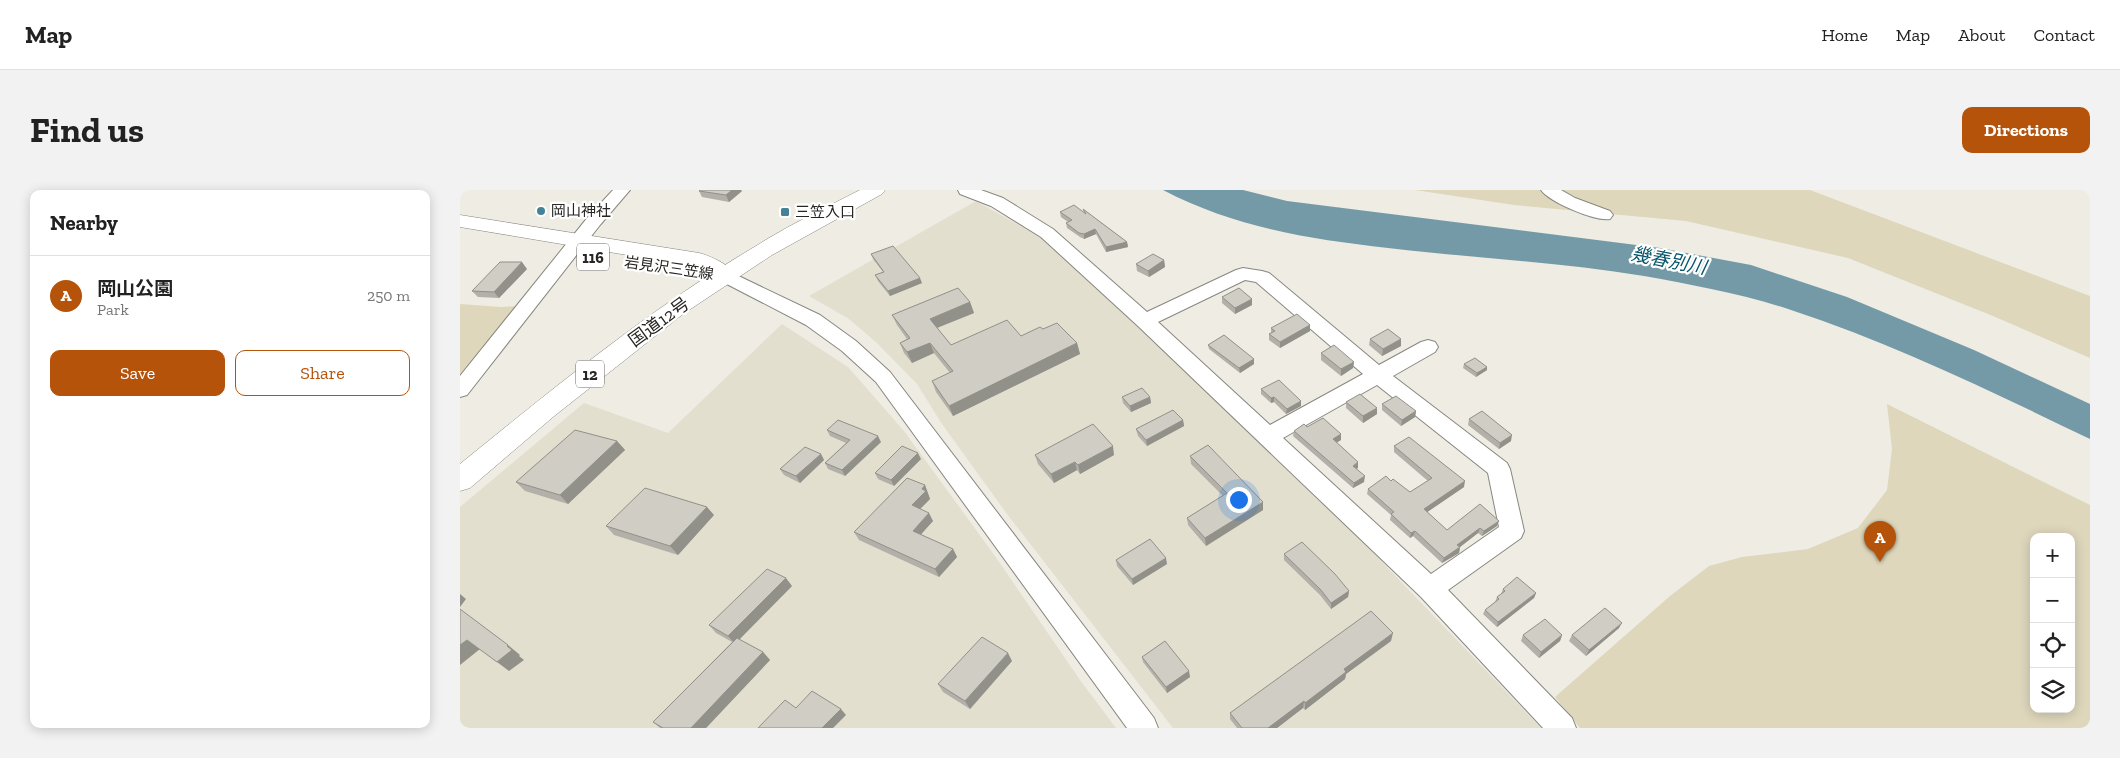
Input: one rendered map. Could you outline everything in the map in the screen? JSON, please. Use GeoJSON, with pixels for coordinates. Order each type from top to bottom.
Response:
{"type":"FeatureCollection","features":[{"type":"Feature","properties":{"kind":"main road","name":"国道12号"},"geometry":{"type":"LineString","coordinates":[[460,456],[513,410],[563,372],[784,225],[850,190]]}},
{"type":"Feature","properties":{"kind":"main road","name":"国道12号"},"geometry":{"type":"LineString","coordinates":[[460,480],[536,416],[675,309],[713,272],[875,190]]}},
{"type":"Feature","properties":{"kind":"main road","name":"岩見沢三笠線"},"geometry":{"type":"LineString","coordinates":[[460,221],[574,247],[713,272]]}},
{"type":"Feature","properties":{"kind":"main road","name":"岩見沢三笠線"},"geometry":{"type":"LineString","coordinates":[[460,236],[574,247]]}},
{"type":"Feature","properties":{"kind":"street"},"geometry":{"type":"LineString","coordinates":[[460,390],[622,190]]}},
{"type":"Feature","properties":{"kind":"street"},"geometry":{"type":"LineString","coordinates":[[966,190],[997,202],[1047,233],[1145,321],[1430,589],[1562,728]]}},
{"type":"Feature","properties":{"kind":"street"},"geometry":{"type":"LineString","coordinates":[[1548,190],[1569,202],[1604,215]]}},
{"type":"Feature","properties":{"kind":"street"},"geometry":{"type":"LineString","coordinates":[[713,272],[813,320],[850,346],[883,377],[1144,728]]}},
{"type":"Feature","properties":{"kind":"street"},"geometry":{"type":"LineString","coordinates":[[1145,321],[1243,274],[1262,277],[1378,375],[1499,469],[1512,531],[1430,589]]}},
{"type":"Feature","properties":{"kind":"street"},"geometry":{"type":"LineString","coordinates":[[1268,436],[1428,347]]}},
{"type":"Feature","properties":{"kind":"shaded area"},"geometry":{"type":"Polygon","coordinates":[[[1415,190],[1810,190],[2090,296],[2090,358],[1993,316],[1848,258],[1686,221],[1514,205],[1415,190]]]}},
{"type":"Feature","properties":{"kind":"shaded area"},"geometry":{"type":"Polygon","coordinates":[[[976,201],[1045,240],[1197,380],[1340,518],[1541,728],[1173,728],[1007,514],[942,424],[917,384],[877,343],[849,319],[809,296],[976,201]]]}},
{"type":"Feature","properties":{"kind":"shaded area"},"geometry":{"type":"Polygon","coordinates":[[[460,304],[501,307],[519,306],[460,382],[460,304]]]}},
{"type":"Feature","properties":{"kind":"shaded area"},"geometry":{"type":"Polygon","coordinates":[[[782,324],[848,367],[904,431],[1116,728],[460,728],[460,507],[584,403],[668,433],[782,324]]]}},
{"type":"Feature","properties":{"kind":"shaded area"},"geometry":{"type":"Polygon","coordinates":[[[1887,404],[2090,505],[2090,728],[1580,728],[1555,697],[1670,596],[1709,566],[1742,557],[1808,549],[1858,528],[1887,490],[1892,449],[1887,404]]]}},
{"type":"Feature","properties":{"kind":"water","name":"幾春別川"},"geometry":{"type":"Polygon","coordinates":[[[1163,190],[1243,190],[1287,201],[1660,248],[1751,265],[1847,297],[1974,350],[2090,404],[2090,439],[1980,386],[1905,353],[1830,323],[1755,299],[1700,286],[1612,271],[1388,248],[1272,230],[1217,213],[1163,190]]]}},
{"type":"Feature","properties":{"kind":"building"},"geometry":{"type":"Polygon","coordinates":[[[700,190],[732,190],[726,195],[700,190]]]}},
{"type":"Feature","properties":{"kind":"building"},"geometry":{"type":"Polygon","coordinates":[[[1074,205],[1086,214],[1083,209],[1127,242],[1106,247],[1095,229],[1084,234],[1079,233],[1066,223],[1072,220],[1060,212],[1074,205]]]}},
{"type":"Feature","properties":{"kind":"building"},"geometry":{"type":"Polygon","coordinates":[[[893,246],[920,278],[888,291],[875,275],[884,272],[871,254],[893,246]]]}},
{"type":"Feature","properties":{"kind":"building"},"geometry":{"type":"Polygon","coordinates":[[[1153,254],[1164,260],[1148,271],[1136,264],[1153,254]]]}},
{"type":"Feature","properties":{"kind":"building"},"geometry":{"type":"Polygon","coordinates":[[[500,262],[522,262],[494,292],[472,291],[500,262]]]}},
{"type":"Feature","properties":{"kind":"building"},"geometry":{"type":"Polygon","coordinates":[[[958,288],[970,302],[930,319],[951,345],[1007,320],[1021,336],[1040,327],[1043,329],[1057,323],[1077,343],[949,406],[932,381],[953,371],[930,343],[907,352],[900,343],[910,338],[892,315],[958,288]]]}},
{"type":"Feature","properties":{"kind":"building"},"geometry":{"type":"Polygon","coordinates":[[[1239,288],[1252,299],[1235,308],[1222,297],[1239,288]]]}},
{"type":"Feature","properties":{"kind":"building"},"geometry":{"type":"Polygon","coordinates":[[[1297,314],[1310,325],[1280,342],[1269,334],[1275,331],[1271,328],[1297,314]]]}},
{"type":"Feature","properties":{"kind":"building"},"geometry":{"type":"Polygon","coordinates":[[[1388,329],[1401,339],[1383,349],[1370,339],[1388,329]]]}},
{"type":"Feature","properties":{"kind":"building"},"geometry":{"type":"Polygon","coordinates":[[[1224,335],[1254,359],[1239,368],[1208,345],[1224,335]]]}},
{"type":"Feature","properties":{"kind":"building"},"geometry":{"type":"Polygon","coordinates":[[[1334,345],[1354,362],[1341,369],[1321,353],[1334,345]]]}},
{"type":"Feature","properties":{"kind":"building"},"geometry":{"type":"Polygon","coordinates":[[[1475,358],[1487,367],[1477,373],[1464,364],[1475,358]]]}},
{"type":"Feature","properties":{"kind":"building"},"geometry":{"type":"Polygon","coordinates":[[[1279,380],[1301,401],[1287,409],[1274,397],[1271,398],[1261,389],[1279,380]]]}},
{"type":"Feature","properties":{"kind":"building"},"geometry":{"type":"Polygon","coordinates":[[[1142,388],[1150,397],[1130,406],[1122,397],[1142,388]]]}},
{"type":"Feature","properties":{"kind":"building"},"geometry":{"type":"Polygon","coordinates":[[[1360,394],[1377,408],[1363,416],[1346,402],[1360,394]]]}},
{"type":"Feature","properties":{"kind":"building"},"geometry":{"type":"Polygon","coordinates":[[[1396,396],[1416,411],[1402,420],[1382,404],[1396,396]]]}},
{"type":"Feature","properties":{"kind":"building"},"geometry":{"type":"Polygon","coordinates":[[[1173,410],[1183,420],[1146,440],[1136,429],[1173,410]]]}},
{"type":"Feature","properties":{"kind":"building"},"geometry":{"type":"Polygon","coordinates":[[[1482,411],[1512,435],[1500,443],[1469,419],[1482,411]]]}},
{"type":"Feature","properties":{"kind":"building"},"geometry":{"type":"Polygon","coordinates":[[[1323,418],[1341,434],[1333,439],[1358,462],[1353,466],[1365,476],[1354,483],[1294,431],[1304,424],[1307,427],[1323,418]]]}},
{"type":"Feature","properties":{"kind":"building"},"geometry":{"type":"Polygon","coordinates":[[[838,420],[878,436],[842,470],[825,463],[850,440],[827,430],[838,420]]]}},
{"type":"Feature","properties":{"kind":"building"},"geometry":{"type":"Polygon","coordinates":[[[1093,424],[1113,446],[1078,465],[1075,462],[1051,474],[1035,455],[1093,424]]]}},
{"type":"Feature","properties":{"kind":"building"},"geometry":{"type":"Polygon","coordinates":[[[575,430],[617,441],[560,495],[516,482],[575,430]]]}},
{"type":"Feature","properties":{"kind":"building"},"geometry":{"type":"Polygon","coordinates":[[[1409,437],[1465,481],[1424,509],[1447,530],[1480,504],[1499,521],[1484,531],[1480,528],[1457,545],[1460,547],[1444,558],[1415,531],[1411,533],[1391,514],[1394,512],[1368,489],[1386,476],[1410,492],[1432,478],[1394,446],[1409,437]]]}},
{"type":"Feature","properties":{"kind":"building"},"geometry":{"type":"Polygon","coordinates":[[[1208,445],[1263,502],[1205,538],[1187,518],[1227,493],[1190,456],[1208,445]]]}},
{"type":"Feature","properties":{"kind":"building"},"geometry":{"type":"Polygon","coordinates":[[[902,446],[918,453],[891,480],[875,473],[902,446]]]}},
{"type":"Feature","properties":{"kind":"building"},"geometry":{"type":"Polygon","coordinates":[[[805,447],[821,454],[796,476],[780,469],[805,447]]]}},
{"type":"Feature","properties":{"kind":"building"},"geometry":{"type":"Polygon","coordinates":[[[907,478],[925,485],[922,489],[926,491],[912,505],[929,513],[913,531],[953,549],[935,569],[854,532],[907,478]]]}},
{"type":"Feature","properties":{"kind":"building"},"geometry":{"type":"Polygon","coordinates":[[[645,488],[707,507],[670,546],[606,526],[645,488]]]}},
{"type":"Feature","properties":{"kind":"building"},"geometry":{"type":"Polygon","coordinates":[[[1150,539],[1166,558],[1132,579],[1116,560],[1150,539]]]}},
{"type":"Feature","properties":{"kind":"building"},"geometry":{"type":"Polygon","coordinates":[[[1302,542],[1335,574],[1349,591],[1331,603],[1321,590],[1284,554],[1302,542]]]}},
{"type":"Feature","properties":{"kind":"building"},"geometry":{"type":"Polygon","coordinates":[[[767,569],[786,578],[728,636],[709,625],[767,569]]]}},
{"type":"Feature","properties":{"kind":"building"},"geometry":{"type":"Polygon","coordinates":[[[1517,577],[1536,593],[1498,622],[1485,610],[1499,599],[1497,597],[1505,591],[1503,589],[1517,577]]]}},
{"type":"Feature","properties":{"kind":"building"},"geometry":{"type":"Polygon","coordinates":[[[1605,608],[1622,623],[1589,650],[1572,635],[1605,608]]]}},
{"type":"Feature","properties":{"kind":"building"},"geometry":{"type":"Polygon","coordinates":[[[460,609],[512,650],[497,662],[467,640],[460,645],[460,609]]]}},
{"type":"Feature","properties":{"kind":"building"},"geometry":{"type":"Polygon","coordinates":[[[1371,611],[1393,633],[1344,669],[1346,672],[1268,728],[1242,728],[1230,713],[1371,611]]]}},
{"type":"Feature","properties":{"kind":"building"},"geometry":{"type":"Polygon","coordinates":[[[1545,619],[1562,635],[1541,652],[1523,635],[1545,619]]]}},
{"type":"Feature","properties":{"kind":"building"},"geometry":{"type":"Polygon","coordinates":[[[982,637],[1008,653],[965,701],[938,684],[982,637]]]}},
{"type":"Feature","properties":{"kind":"building"},"geometry":{"type":"Polygon","coordinates":[[[737,638],[763,652],[691,728],[663,728],[653,722],[737,638]]]}},
{"type":"Feature","properties":{"kind":"building"},"geometry":{"type":"Polygon","coordinates":[[[1165,641],[1189,671],[1166,687],[1142,657],[1165,641]]]}},
{"type":"Feature","properties":{"kind":"building"},"geometry":{"type":"Polygon","coordinates":[[[812,691],[841,709],[822,728],[758,728],[785,700],[796,708],[812,691]]]}},
{"type":"Feature","properties":{"kind":"place","name":"岡山神社"},"geometry":{"type":"Point","coordinates":[541,211]}},
{"type":"Feature","properties":{"kind":"place","name":"三笠入口"},"geometry":{"type":"Point","coordinates":[785,212]}},
{"type":"Feature","properties":{"kind":"place","name":"岡山公園"},"geometry":{"type":"Point","coordinates":[1880,562]}}]}
